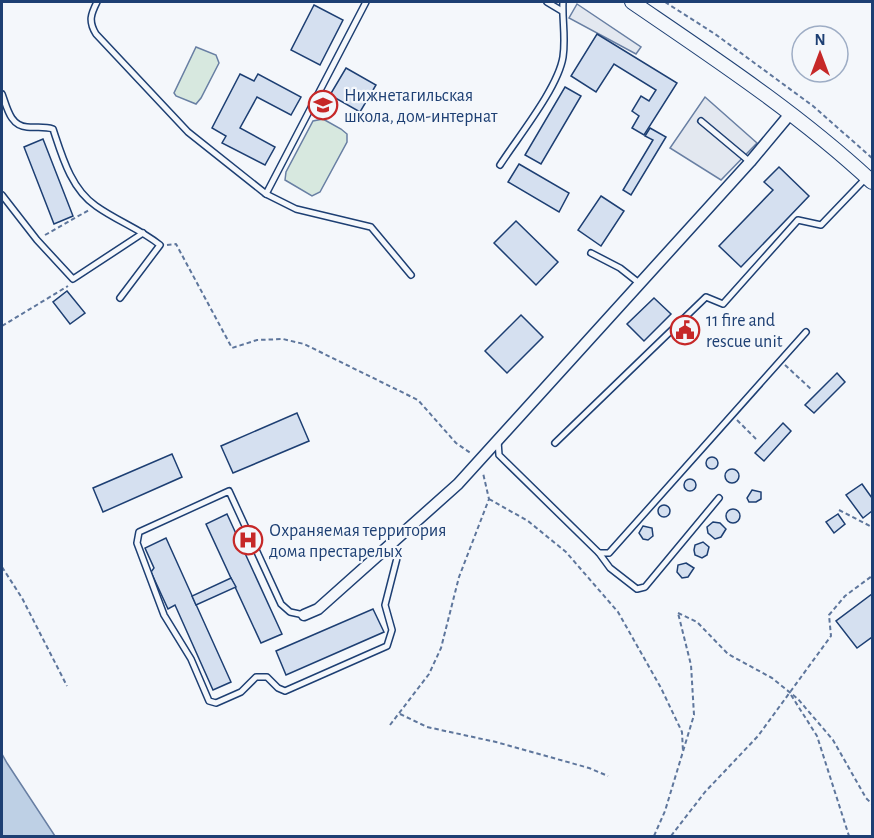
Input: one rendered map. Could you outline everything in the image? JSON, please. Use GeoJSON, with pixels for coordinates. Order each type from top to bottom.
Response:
{"type":"FeatureCollection","features":[{"type":"Feature","properties":{"kind":"main road"},"geometry":{"type":"LineString","coordinates":[[632,2],[741,77],[870,179]]}},
{"type":"Feature","properties":{"kind":"street"},"geometry":{"type":"LineString","coordinates":[[304,615],[318,609],[458,484],[750,162],[790,114]]}},
{"type":"Feature","properties":{"kind":"lane"},"geometry":{"type":"LineString","coordinates":[[98,2],[90,15],[90,21],[96,34],[188,132],[266,194],[296,209],[371,227],[411,275]]}},
{"type":"Feature","properties":{"kind":"lane"},"geometry":{"type":"LineString","coordinates":[[266,194],[366,2]]}},
{"type":"Feature","properties":{"kind":"lane"},"geometry":{"type":"LineString","coordinates":[[547,2],[562,10]]}},
{"type":"Feature","properties":{"kind":"lane"},"geometry":{"type":"LineString","coordinates":[[500,165],[556,80],[563,59],[566,34],[563,2]]}},
{"type":"Feature","properties":{"kind":"lane"},"geometry":{"type":"LineString","coordinates":[[2,94],[10,117],[16,123],[25,128],[40,126],[53,129],[64,162],[83,195],[95,206],[144,232],[160,246],[120,298]]}},
{"type":"Feature","properties":{"kind":"lane"},"geometry":{"type":"LineString","coordinates":[[701,121],[750,162]]}},
{"type":"Feature","properties":{"kind":"lane"},"geometry":{"type":"LineString","coordinates":[[555,443],[706,297],[723,304],[798,220],[821,225],[870,179]]}},
{"type":"Feature","properties":{"kind":"lane"},"geometry":{"type":"LineString","coordinates":[[2,195],[37,240],[73,279],[144,232]]}},
{"type":"Feature","properties":{"kind":"lane"},"geometry":{"type":"LineString","coordinates":[[591,253],[620,268],[639,283]]}},
{"type":"Feature","properties":{"kind":"lane"},"geometry":{"type":"LineString","coordinates":[[599,553],[609,553],[806,332]]}},
{"type":"Feature","properties":{"kind":"lane"},"geometry":{"type":"LineString","coordinates":[[498,439],[499,454],[599,553],[610,568],[637,589],[645,587],[719,498]]}},
{"type":"Feature","properties":{"kind":"lane"},"geometry":{"type":"LineString","coordinates":[[304,615],[290,612],[281,604],[229,490],[140,532],[137,543],[164,615],[191,659],[209,701],[216,703],[241,692],[256,677],[267,677],[278,688],[285,691],[387,646],[392,630],[385,605],[397,558],[392,543]]}},
{"type":"Feature","properties":{"kind":"path"},"geometry":{"type":"LineString","coordinates":[[665,2],[715,34],[813,106],[873,158]]}},
{"type":"Feature","properties":{"kind":"path"},"geometry":{"type":"LineString","coordinates":[[37,240],[95,206]]}},
{"type":"Feature","properties":{"kind":"path"},"geometry":{"type":"LineString","coordinates":[[160,246],[176,244],[232,348],[257,340],[283,339],[304,344],[418,400],[456,442],[479,459],[489,499],[459,577],[441,648],[429,674],[390,725]]}},
{"type":"Feature","properties":{"kind":"path"},"geometry":{"type":"LineString","coordinates":[[2,326],[68,288],[73,279]]}},
{"type":"Feature","properties":{"kind":"path"},"geometry":{"type":"LineString","coordinates":[[780,360],[812,390]]}},
{"type":"Feature","properties":{"kind":"path"},"geometry":{"type":"LineString","coordinates":[[731,414],[756,439]]}},
{"type":"Feature","properties":{"kind":"path"},"geometry":{"type":"LineString","coordinates":[[489,499],[528,521],[566,552],[618,612],[661,688],[682,732],[683,752]]}},
{"type":"Feature","properties":{"kind":"path"},"geometry":{"type":"LineString","coordinates":[[838,510],[873,527]]}},
{"type":"Feature","properties":{"kind":"path"},"geometry":{"type":"LineString","coordinates":[[2,567],[22,598],[67,687]]}},
{"type":"Feature","properties":{"kind":"path"},"geometry":{"type":"LineString","coordinates":[[671,837],[705,792],[758,736],[831,636],[829,615],[845,596],[873,576]]}},
{"type":"Feature","properties":{"kind":"path"},"geometry":{"type":"LineString","coordinates":[[654,837],[665,811],[694,715],[691,665],[678,613],[697,622],[728,654],[772,678],[789,692],[833,740],[866,798],[873,804]]}},
{"type":"Feature","properties":{"kind":"path"},"geometry":{"type":"LineString","coordinates":[[789,692],[817,736],[849,837]]}},
{"type":"Feature","properties":{"kind":"path"},"geometry":{"type":"LineString","coordinates":[[400,714],[427,727],[496,742],[589,768],[608,776]]}},
{"type":"Feature","properties":{"kind":"shaded area"},"geometry":{"type":"Polygon","coordinates":[[[577,4],[641,47],[636,54],[569,18],[577,4]]]}},
{"type":"Feature","properties":{"kind":"shaded area"},"geometry":{"type":"Polygon","coordinates":[[[196,47],[216,55],[219,63],[196,104],[174,93],[196,47]]]}},
{"type":"Feature","properties":{"kind":"shaded area"},"geometry":{"type":"Polygon","coordinates":[[[705,97],[757,143],[721,180],[670,148],[705,97]]]}},
{"type":"Feature","properties":{"kind":"shaded area"},"geometry":{"type":"Polygon","coordinates":[[[323,119],[347,134],[347,142],[320,192],[312,196],[285,180],[286,172],[313,121],[323,119]]]}},
{"type":"Feature","properties":{"kind":"water"},"geometry":{"type":"Polygon","coordinates":[[[2,754],[7,763],[55,836],[2,836],[2,754]]]}},
{"type":"Feature","properties":{"kind":"building"},"geometry":{"type":"Polygon","coordinates":[[[314,5],[343,20],[320,65],[291,50],[314,5]]]}},
{"type":"Feature","properties":{"kind":"building"},"geometry":{"type":"Polygon","coordinates":[[[597,34],[677,83],[644,135],[632,128],[639,116],[632,111],[641,96],[649,101],[656,90],[614,64],[596,92],[571,76],[597,34]]]}},
{"type":"Feature","properties":{"kind":"building"},"geometry":{"type":"Polygon","coordinates":[[[346,68],[376,85],[360,112],[330,95],[346,68]]]}},
{"type":"Feature","properties":{"kind":"building"},"geometry":{"type":"Polygon","coordinates":[[[240,74],[254,81],[258,74],[301,97],[291,115],[257,97],[240,128],[275,147],[265,165],[222,143],[226,136],[212,128],[240,74]]]}},
{"type":"Feature","properties":{"kind":"building"},"geometry":{"type":"Polygon","coordinates":[[[565,87],[581,96],[541,164],[525,155],[565,87]]]}},
{"type":"Feature","properties":{"kind":"building"},"geometry":{"type":"Polygon","coordinates":[[[650,128],[666,137],[631,195],[623,190],[653,140],[645,136],[650,128]]]}},
{"type":"Feature","properties":{"kind":"building"},"geometry":{"type":"Polygon","coordinates":[[[43,139],[73,216],[54,224],[24,147],[43,139]]]}},
{"type":"Feature","properties":{"kind":"building"},"geometry":{"type":"Polygon","coordinates":[[[519,164],[569,193],[559,212],[508,182],[519,164]]]}},
{"type":"Feature","properties":{"kind":"building"},"geometry":{"type":"Polygon","coordinates":[[[779,167],[809,196],[741,267],[719,246],[773,190],[764,182],[779,167]]]}},
{"type":"Feature","properties":{"kind":"building"},"geometry":{"type":"Polygon","coordinates":[[[601,196],[624,211],[601,246],[578,230],[601,196]]]}},
{"type":"Feature","properties":{"kind":"building"},"geometry":{"type":"Polygon","coordinates":[[[516,221],[558,262],[536,285],[494,243],[516,221]]]}},
{"type":"Feature","properties":{"kind":"building"},"geometry":{"type":"Polygon","coordinates":[[[67,291],[85,313],[70,324],[53,302],[67,291]]]}},
{"type":"Feature","properties":{"kind":"building"},"geometry":{"type":"Polygon","coordinates":[[[654,298],[671,314],[644,341],[627,324],[654,298]]]}},
{"type":"Feature","properties":{"kind":"building"},"geometry":{"type":"Polygon","coordinates":[[[521,315],[543,337],[507,373],[485,351],[521,315]]]}},
{"type":"Feature","properties":{"kind":"building"},"geometry":{"type":"Polygon","coordinates":[[[837,373],[845,382],[814,413],[805,405],[837,373]]]}},
{"type":"Feature","properties":{"kind":"building"},"geometry":{"type":"Polygon","coordinates":[[[297,413],[309,441],[233,473],[221,446],[297,413]]]}},
{"type":"Feature","properties":{"kind":"building"},"geometry":{"type":"Polygon","coordinates":[[[783,423],[791,431],[764,461],[755,453],[783,423]]]}},
{"type":"Feature","properties":{"kind":"building"},"geometry":{"type":"Polygon","coordinates":[[[172,454],[182,477],[103,512],[93,488],[172,454]]]}},
{"type":"Feature","properties":{"kind":"building"},"geometry":{"type":"Polygon","coordinates":[[[714,457],[718,463],[714,469],[710,469],[706,461],[714,457]]]}},
{"type":"Feature","properties":{"kind":"building"},"geometry":{"type":"Polygon","coordinates":[[[732,469],[737,471],[739,476],[737,481],[732,483],[727,481],[725,476],[727,471],[732,469]]]}},
{"type":"Feature","properties":{"kind":"building"},"geometry":{"type":"Polygon","coordinates":[[[692,479],[696,485],[692,491],[688,491],[684,483],[692,479]]]}},
{"type":"Feature","properties":{"kind":"building"},"geometry":{"type":"Polygon","coordinates":[[[862,484],[872,498],[872,511],[863,518],[846,495],[862,484]]]}},
{"type":"Feature","properties":{"kind":"building"},"geometry":{"type":"Polygon","coordinates":[[[752,490],[761,492],[761,499],[749,502],[747,498],[752,490]]]}},
{"type":"Feature","properties":{"kind":"building"},"geometry":{"type":"Polygon","coordinates":[[[666,505],[670,511],[666,517],[662,517],[658,509],[666,505]]]}},
{"type":"Feature","properties":{"kind":"building"},"geometry":{"type":"Polygon","coordinates":[[[733,509],[738,511],[740,516],[738,521],[733,523],[728,521],[726,516],[728,511],[733,509]]]}},
{"type":"Feature","properties":{"kind":"building"},"geometry":{"type":"Polygon","coordinates":[[[227,514],[282,634],[261,643],[206,524],[227,514]]]}},
{"type":"Feature","properties":{"kind":"building"},"geometry":{"type":"Polygon","coordinates":[[[838,514],[845,524],[834,533],[826,522],[838,514]]]}},
{"type":"Feature","properties":{"kind":"building"},"geometry":{"type":"Polygon","coordinates":[[[713,522],[720,523],[726,529],[721,537],[715,539],[708,533],[707,527],[713,522]]]}},
{"type":"Feature","properties":{"kind":"building"},"geometry":{"type":"Polygon","coordinates":[[[643,526],[652,528],[653,536],[648,540],[643,539],[639,533],[643,526]]]}},
{"type":"Feature","properties":{"kind":"building"},"geometry":{"type":"Polygon","coordinates":[[[166,538],[231,682],[213,690],[175,605],[168,609],[151,572],[154,568],[145,548],[166,538]]]}},
{"type":"Feature","properties":{"kind":"building"},"geometry":{"type":"Polygon","coordinates":[[[703,542],[709,547],[707,555],[702,558],[695,555],[694,550],[695,545],[703,542]]]}},
{"type":"Feature","properties":{"kind":"building"},"geometry":{"type":"Polygon","coordinates":[[[686,563],[694,568],[688,577],[682,578],[677,572],[678,565],[686,563]]]}},
{"type":"Feature","properties":{"kind":"building"},"geometry":{"type":"Polygon","coordinates":[[[231,578],[236,587],[196,605],[192,596],[231,578]]]}},
{"type":"Feature","properties":{"kind":"building"},"geometry":{"type":"Polygon","coordinates":[[[872,594],[872,637],[857,648],[836,621],[872,594]]]}},
{"type":"Feature","properties":{"kind":"building"},"geometry":{"type":"Polygon","coordinates":[[[373,609],[384,632],[286,675],[276,651],[373,609]]]}},
{"type":"Feature","properties":{"kind":"place","name":"Нижнетагильская школа, дом-интернат"},"geometry":{"type":"Point","coordinates":[323,105]}},
{"type":"Feature","properties":{"kind":"place","name":"11 fire and rescue unit"},"geometry":{"type":"Point","coordinates":[685,330]}},
{"type":"Feature","properties":{"kind":"place","name":"Охраняемая территория дома престарелых"},"geometry":{"type":"Point","coordinates":[248,540]}}]}
